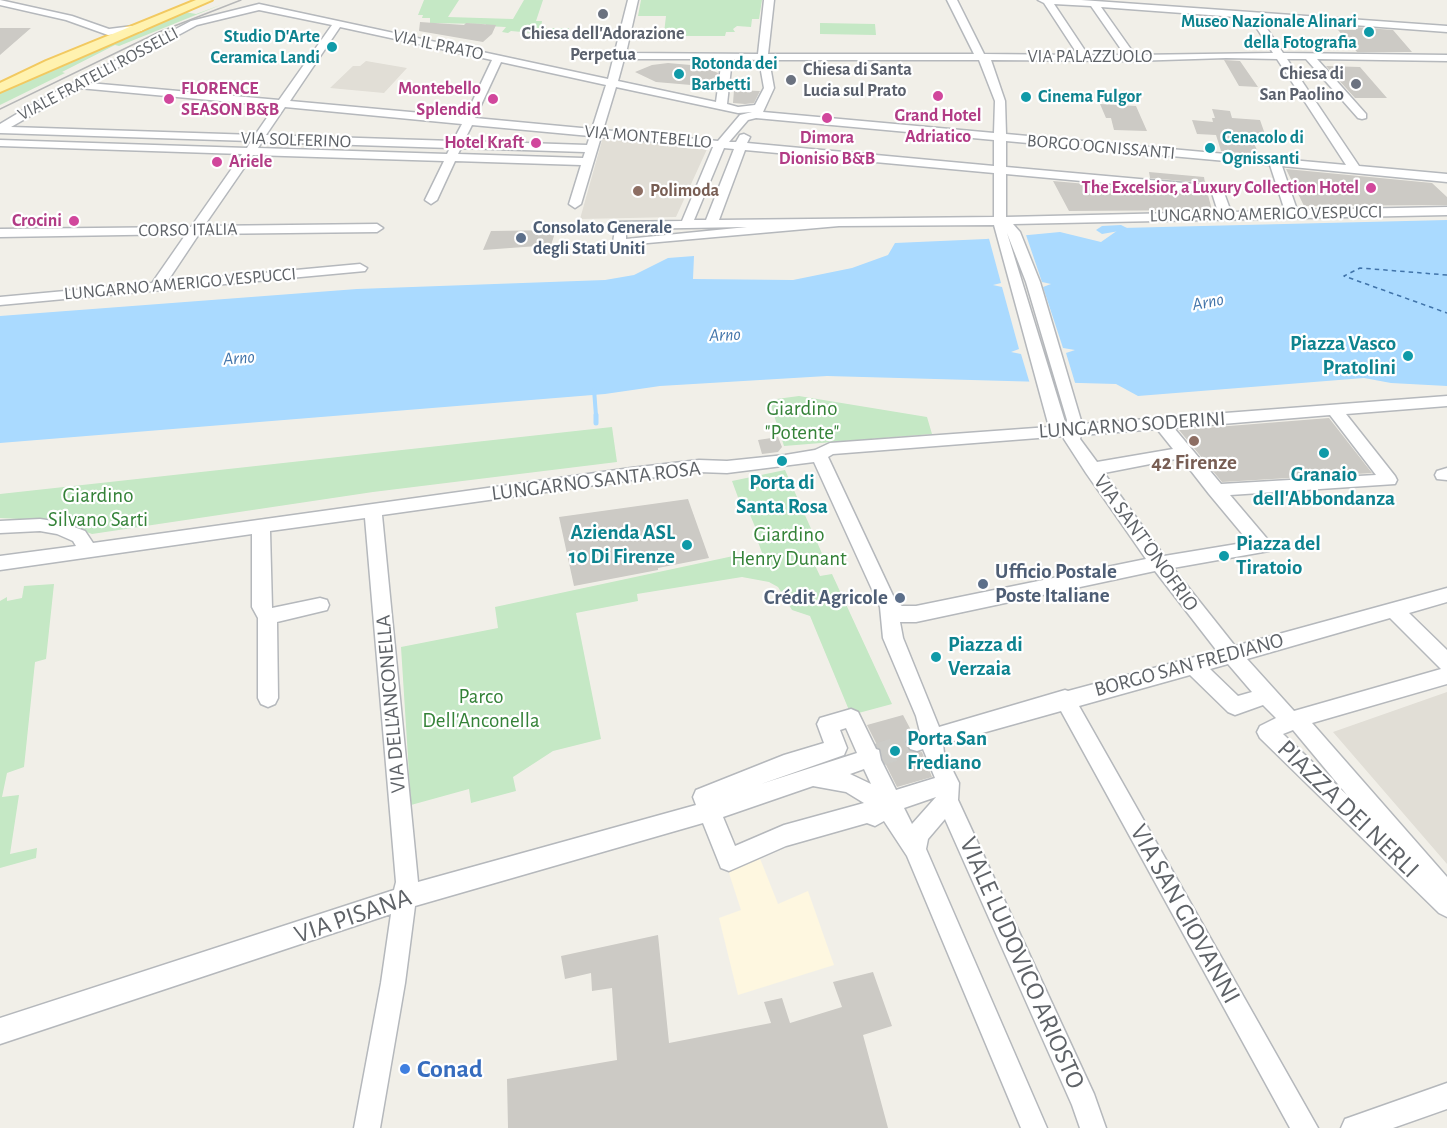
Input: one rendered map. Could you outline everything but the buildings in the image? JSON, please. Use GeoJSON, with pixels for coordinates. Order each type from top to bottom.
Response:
{"type":"FeatureCollection","features":[{"type":"Feature","properties":{"kind":"main road"},"geometry":{"type":"LineString","coordinates":[[166,15],[192,0]]}},
{"type":"Feature","properties":{"kind":"main road"},"geometry":{"type":"LineString","coordinates":[[166,15],[206,0]]}},
{"type":"Feature","properties":{"kind":"main road","name":"VIALE FRATELLI ROSSELLI"},"geometry":{"type":"LineString","coordinates":[[0,88],[166,15]]}},
{"type":"Feature","properties":{"kind":"main road","name":"VIALE FRATELLI ROSSELLI"},"geometry":{"type":"LineString","coordinates":[[0,81],[93,33],[111,32],[145,23]]}},
{"type":"Feature","properties":{"kind":"street"},"geometry":{"type":"LineString","coordinates":[[574,204],[620,56],[633,0]]}},
{"type":"Feature","properties":{"kind":"street"},"geometry":{"type":"LineString","coordinates":[[686,225],[710,166],[722,144],[769,88],[762,57],[769,0]]}},
{"type":"Feature","properties":{"kind":"street","name":"VIA SANT'ONOFRIO"},"geometry":{"type":"LineString","coordinates":[[952,0],[982,58],[986,61],[1000,101],[1005,228],[1072,439],[1160,565],[1230,653]]}},
{"type":"Feature","properties":{"kind":"street"},"geometry":{"type":"LineString","coordinates":[[1045,0],[1443,29],[1447,36]]}},
{"type":"Feature","properties":{"kind":"street"},"geometry":{"type":"LineString","coordinates":[[1045,0],[1085,58]]}},
{"type":"Feature","properties":{"kind":"street"},"geometry":{"type":"LineString","coordinates":[[0,2],[69,18],[145,23]]}},
{"type":"Feature","properties":{"kind":"street","name":"VIA IL PRATO"},"geometry":{"type":"LineString","coordinates":[[238,11],[262,3],[338,23],[749,114]]}},
{"type":"Feature","properties":{"kind":"street"},"geometry":{"type":"LineString","coordinates":[[1094,4],[1132,58]]}},
{"type":"Feature","properties":{"kind":"street","name":"VIALE FRATELLI ROSSELLI"},"geometry":{"type":"LineString","coordinates":[[0,129],[198,22],[238,11]]}},
{"type":"Feature","properties":{"kind":"street"},"geometry":{"type":"LineString","coordinates":[[1254,16],[1355,170]]}},
{"type":"Feature","properties":{"kind":"street"},"geometry":{"type":"LineString","coordinates":[[69,18],[93,33]]}},
{"type":"Feature","properties":{"kind":"street"},"geometry":{"type":"LineString","coordinates":[[157,286],[338,23]]}},
{"type":"Feature","properties":{"kind":"street","name":"VIA PALAZZUOLO"},"geometry":{"type":"LineString","coordinates":[[730,57],[1132,58],[1280,55],[1348,62],[1343,56],[1447,58]]}},
{"type":"Feature","properties":{"kind":"street"},"geometry":{"type":"LineString","coordinates":[[620,56],[730,57],[721,106]]}},
{"type":"Feature","properties":{"kind":"street"},"geometry":{"type":"LineString","coordinates":[[431,200],[498,57]]}},
{"type":"Feature","properties":{"kind":"street"},"geometry":{"type":"LineString","coordinates":[[1311,60],[1362,116]]}},
{"type":"Feature","properties":{"kind":"street","name":"VIA MONTEBELLO"},"geometry":{"type":"LineString","coordinates":[[79,85],[1217,190],[1225,214]]}},
{"type":"Feature","properties":{"kind":"street"},"geometry":{"type":"LineString","coordinates":[[711,225],[741,146],[749,114]]}},
{"type":"Feature","properties":{"kind":"street","name":"BORGO OGNISSANTI"},"geometry":{"type":"LineString","coordinates":[[749,114],[1447,178]]}},
{"type":"Feature","properties":{"kind":"street","name":"VIA SOLFERINO"},"geometry":{"type":"LineString","coordinates":[[0,129],[592,149]]}},
{"type":"Feature","properties":{"kind":"street","name":"VIA SOLFERINO"},"geometry":{"type":"LineString","coordinates":[[0,143],[588,162]]}},
{"type":"Feature","properties":{"kind":"street"},"geometry":{"type":"LineString","coordinates":[[1275,163],[1292,213]]}},
{"type":"Feature","properties":{"kind":"street","name":"LUNGARNO AMERIGO VESPUCCI"},"geometry":{"type":"LineString","coordinates":[[837,223],[619,243],[620,225],[837,223],[1005,228],[1084,218],[1447,211]]}},
{"type":"Feature","properties":{"kind":"street","name":"CORSO ITALIA"},"geometry":{"type":"LineString","coordinates":[[0,233],[377,228]]}},
{"type":"Feature","properties":{"kind":"street","name":"LUNGARNO AMERIGO VESPUCCI"},"geometry":{"type":"LineString","coordinates":[[0,301],[360,268]]}},
{"type":"Feature","properties":{"kind":"street","name":"LUNGARNO SODERINI"},"geometry":{"type":"LineString","coordinates":[[819,455],[830,449],[1066,424],[1161,423],[1447,401]]}},
{"type":"Feature","properties":{"kind":"street"},"geometry":{"type":"LineString","coordinates":[[1215,490],[1389,480],[1334,411]]}},
{"type":"Feature","properties":{"kind":"street"},"geometry":{"type":"LineString","coordinates":[[889,607],[899,615],[915,614],[1135,568],[1263,546],[1161,423]]}},
{"type":"Feature","properties":{"kind":"street"},"geometry":{"type":"LineString","coordinates":[[1092,469],[1185,452]]}},
{"type":"Feature","properties":{"kind":"street","name":"LUNGARNO SANTA ROSA"},"geometry":{"type":"LineString","coordinates":[[0,563],[631,474],[699,466],[727,467],[819,455]]}},
{"type":"Feature","properties":{"kind":"street","name":"VIALE LUDOVICO ARIOSTO"},"geometry":{"type":"LineString","coordinates":[[819,455],[889,607],[892,638],[925,739],[934,753],[948,792],[1085,1103],[1093,1128]]}},
{"type":"Feature","properties":{"kind":"street","name":"VIA DELL'ANCONELLA"},"geometry":{"type":"LineString","coordinates":[[367,1128],[406,898],[406,866],[373,510]]}},
{"type":"Feature","properties":{"kind":"street"},"geometry":{"type":"LineString","coordinates":[[0,526],[40,525],[60,528],[79,536],[87,549]]}},
{"type":"Feature","properties":{"kind":"street"},"geometry":{"type":"LineString","coordinates":[[261,525],[261,607],[267,617],[268,699]]}},
{"type":"Feature","properties":{"kind":"street","name":"BORGO SAN FREDIANO"},"geometry":{"type":"LineString","coordinates":[[925,739],[1447,595]]}},
{"type":"Feature","properties":{"kind":"street"},"geometry":{"type":"LineString","coordinates":[[267,617],[320,605]]}},
{"type":"Feature","properties":{"kind":"street"},"geometry":{"type":"LineString","coordinates":[[1394,609],[1447,663]]}},
{"type":"Feature","properties":{"kind":"street","name":"PIAZZA DEI NERLI"},"geometry":{"type":"LineString","coordinates":[[1230,653],[1267,695],[1294,720],[1447,895]]}},
{"type":"Feature","properties":{"kind":"street"},"geometry":{"type":"LineString","coordinates":[[1192,664],[1235,706],[1267,695]]}},
{"type":"Feature","properties":{"kind":"street"},"geometry":{"type":"LineString","coordinates":[[1294,720],[1447,676]]}},
{"type":"Feature","properties":{"kind":"street","name":"VIA SAN GIOVANNI"},"geometry":{"type":"LineString","coordinates":[[1065,699],[1305,1128]]}},
{"type":"Feature","properties":{"kind":"street"},"geometry":{"type":"LineString","coordinates":[[889,811],[888,797],[851,718],[827,724],[837,748],[784,765],[704,797],[729,860],[784,836],[873,811],[875,816],[889,811],[897,800],[948,792]]}},
{"type":"Feature","properties":{"kind":"street","name":"PIAZZA DEI NERLI"},"geometry":{"type":"LineString","coordinates":[[1294,720],[1267,732],[1447,905]]}},
{"type":"Feature","properties":{"kind":"street","name":"VIA PISANA"},"geometry":{"type":"LineString","coordinates":[[0,1031],[406,898],[710,811],[871,758]]}},
{"type":"Feature","properties":{"kind":"street"},"geometry":{"type":"LineString","coordinates":[[808,778],[849,783],[889,811],[915,849],[1034,1128]]}},
{"type":"Feature","properties":{"kind":"street"},"geometry":{"type":"LineString","coordinates":[[915,849],[917,835],[948,792]]}},
{"type":"Feature","properties":{"kind":"street"},"geometry":{"type":"LineString","coordinates":[[1354,1128],[1447,1096]]}},
{"type":"Feature","properties":{"kind":"shaded area"},"geometry":{"type":"Polygon","coordinates":[[[366,61],[407,68],[384,93],[330,88],[353,66],[360,66],[366,61]]]}},
{"type":"Feature","properties":{"kind":"shaded area","name":"Polimoda"},"geometry":{"type":"Polygon","coordinates":[[[603,137],[708,147],[676,217],[580,219],[603,137]]]}},
{"type":"Feature","properties":{"kind":"shaded area"},"geometry":{"type":"Polygon","coordinates":[[[1447,692],[1447,864],[1333,732],[1447,692]]]}},
{"type":"Feature","properties":{"kind":"shaded area"},"geometry":{"type":"Polygon","coordinates":[[[757,851],[778,904],[808,891],[834,965],[738,995],[719,918],[741,910],[726,864],[757,851]]]}},
{"type":"Feature","properties":{"kind":"green space"},"geometry":{"type":"Polygon","coordinates":[[[424,0],[459,0],[448,17],[513,19],[524,0],[543,0],[536,21],[542,21],[541,28],[569,28],[568,32],[511,31],[508,33],[502,32],[506,27],[485,26],[486,24],[430,23],[430,18],[422,18],[423,15],[418,15],[424,0]]]}},
{"type":"Feature","properties":{"kind":"green space"},"geometry":{"type":"Polygon","coordinates":[[[641,0],[762,0],[759,19],[752,19],[751,27],[737,26],[733,29],[735,32],[726,32],[725,36],[673,36],[674,33],[664,33],[666,16],[638,16],[641,0]]]}},
{"type":"Feature","properties":{"kind":"green space"},"geometry":{"type":"Polygon","coordinates":[[[223,4],[119,46],[115,45],[0,105],[0,92],[48,69],[185,12],[196,14],[223,4]]]}},
{"type":"Feature","properties":{"kind":"green space"},"geometry":{"type":"Polygon","coordinates":[[[820,23],[875,24],[876,35],[820,34],[820,23]]]}},
{"type":"Feature","properties":{"kind":"green space","name":"Giardino \"Potente\""},"geometry":{"type":"Polygon","coordinates":[[[799,396],[927,417],[932,434],[784,446],[769,400],[799,396]]]}},
{"type":"Feature","properties":{"kind":"green space","name":"Giardino Silvano Sarti"},"geometry":{"type":"Polygon","coordinates":[[[612,427],[617,462],[373,492],[92,534],[57,521],[0,518],[0,494],[612,427]]]}},
{"type":"Feature","properties":{"kind":"green space","name":"Parco Dell'Anconella"},"geometry":{"type":"Polygon","coordinates":[[[785,470],[824,558],[813,561],[820,576],[832,574],[892,704],[851,715],[810,616],[792,610],[778,587],[769,582],[742,577],[637,594],[638,601],[576,613],[601,739],[553,751],[513,777],[516,791],[471,803],[469,789],[411,805],[401,647],[498,628],[495,607],[738,555],[741,563],[764,558],[758,542],[761,541],[748,510],[743,511],[732,481],[785,470]]]}},
{"type":"Feature","properties":{"kind":"green space"},"geometry":{"type":"Polygon","coordinates":[[[54,584],[46,659],[35,662],[24,767],[7,773],[2,797],[19,795],[10,854],[37,848],[36,858],[0,868],[0,601],[7,597],[7,601],[22,598],[24,586],[54,584]]]}},
{"type":"Feature","properties":{"kind":"water","name":"Arno"},"geometry":{"type":"Polygon","coordinates":[[[1447,220],[1447,386],[1391,383],[1364,378],[1138,396],[1116,384],[827,376],[660,386],[605,394],[0,443],[0,316],[357,289],[605,280],[634,275],[668,258],[694,256],[693,279],[793,280],[852,268],[888,255],[895,243],[986,239],[1060,232],[1101,242],[1121,228],[1447,220]]]}},
{"type":"Feature","properties":{"kind":"pier"},"geometry":{"type":"Polygon","coordinates":[[[1025,232],[1042,282],[1051,284],[1043,287],[1063,348],[1075,350],[1066,353],[1076,386],[1030,384],[1021,354],[1011,352],[1019,349],[1002,287],[993,285],[1001,283],[988,235],[1025,232]]]}},
{"type":"Feature","properties":{"kind":"waterway"},"geometry":{"type":"LineString","coordinates":[[1102,230],[1121,228]]}},
{"type":"Feature","properties":{"kind":"waterway"},"geometry":{"type":"LineString","coordinates":[[1082,237],[1084,233]]}},
{"type":"Feature","properties":{"kind":"waterway"},"geometry":{"type":"LineString","coordinates":[[594,389],[596,416]]}},
{"type":"Feature","properties":{"kind":"waterway"},"geometry":{"type":"LineString","coordinates":[[596,416],[596,423]]}},
{"type":"Feature","properties":{"kind":"ferry route"},"geometry":{"type":"LineString","coordinates":[[1447,275],[1360,268],[1344,276],[1447,313]]}},
{"type":"Feature","properties":{"kind":"tunnel"},"geometry":{"type":"LineString","coordinates":[[872,757],[917,742]]}},
{"type":"Feature","properties":{"kind":"tram line"},"geometry":{"type":"LineString","coordinates":[[0,109],[159,32],[241,0]]}},
{"type":"Feature","properties":{"kind":"place","name":"Chiesa dell'Adorazione Perpetua"},"geometry":{"type":"Point","coordinates":[603,14]}},
{"type":"Feature","properties":{"kind":"place","name":"Museo Nazionale Alinari della Fotografia"},"geometry":{"type":"Point","coordinates":[1369,32]}},
{"type":"Feature","properties":{"kind":"place","name":"Studio D'Arte Ceramica Landi"},"geometry":{"type":"Point","coordinates":[332,47]}},
{"type":"Feature","properties":{"kind":"place","name":"Rotonda dei Barbetti"},"geometry":{"type":"Point","coordinates":[679,74]}},
{"type":"Feature","properties":{"kind":"place","name":"Chiesa di Santa Lucia sul Prato"},"geometry":{"type":"Point","coordinates":[791,80]}},
{"type":"Feature","properties":{"kind":"place","name":"Chiesa di San Paolino"},"geometry":{"type":"Point","coordinates":[1356,84]}},
{"type":"Feature","properties":{"kind":"place","name":"Grand Hotel Adriatico"},"geometry":{"type":"Point","coordinates":[938,96]}},
{"type":"Feature","properties":{"kind":"place","name":"Cinema Fulgor"},"geometry":{"type":"Point","coordinates":[1026,97]}},
{"type":"Feature","properties":{"kind":"place","name":"FLORENCE SEASON B&B"},"geometry":{"type":"Point","coordinates":[169,99]}},
{"type":"Feature","properties":{"kind":"place","name":"Montebello Splendid"},"geometry":{"type":"Point","coordinates":[493,99]}},
{"type":"Feature","properties":{"kind":"place","name":"Dimora Dionisio B&B"},"geometry":{"type":"Point","coordinates":[827,118]}},
{"type":"Feature","properties":{"kind":"place","name":"Hotel Kraft"},"geometry":{"type":"Point","coordinates":[536,143]}},
{"type":"Feature","properties":{"kind":"place","name":"Cenacolo di Ognissanti"},"geometry":{"type":"Point","coordinates":[1210,148]}},
{"type":"Feature","properties":{"kind":"place","name":"Ariele"},"geometry":{"type":"Point","coordinates":[217,162]}},
{"type":"Feature","properties":{"kind":"place","name":"The Excelsior, a Luxury Collection Hotel"},"geometry":{"type":"Point","coordinates":[1371,188]}},
{"type":"Feature","properties":{"kind":"place","name":"Polimoda"},"geometry":{"type":"Point","coordinates":[638,191]}},
{"type":"Feature","properties":{"kind":"place","name":"Crocini"},"geometry":{"type":"Point","coordinates":[74,221]}},
{"type":"Feature","properties":{"kind":"place","name":"Consolato Generale degli Stati Uniti"},"geometry":{"type":"Point","coordinates":[521,238]}},
{"type":"Feature","properties":{"kind":"place","name":"Piazza Vasco Pratolini"},"geometry":{"type":"Point","coordinates":[1408,356]}},
{"type":"Feature","properties":{"kind":"place","name":"42 Firenze"},"geometry":{"type":"Point","coordinates":[1194,441]}},
{"type":"Feature","properties":{"kind":"place","name":"Granaio dell'Abbondanza"},"geometry":{"type":"Point","coordinates":[1324,453]}},
{"type":"Feature","properties":{"kind":"place","name":"Porta di Santa Rosa"},"geometry":{"type":"Point","coordinates":[782,461]}},
{"type":"Feature","properties":{"kind":"place","name":"Azienda ASL 10 Di Firenze"},"geometry":{"type":"Point","coordinates":[687,545]}},
{"type":"Feature","properties":{"kind":"place","name":"Piazza del Tiratoio"},"geometry":{"type":"Point","coordinates":[1224,556]}},
{"type":"Feature","properties":{"kind":"place","name":"Ufficio Postale Poste Italiane"},"geometry":{"type":"Point","coordinates":[983,584]}},
{"type":"Feature","properties":{"kind":"place","name":"Crédit Agricole"},"geometry":{"type":"Point","coordinates":[900,598]}},
{"type":"Feature","properties":{"kind":"place","name":"Piazza di Verzaia"},"geometry":{"type":"Point","coordinates":[936,657]}},
{"type":"Feature","properties":{"kind":"place","name":"Porta San Frediano"},"geometry":{"type":"Point","coordinates":[895,751]}},
{"type":"Feature","properties":{"kind":"place","name":"Conad"},"geometry":{"type":"Point","coordinates":[405,1069]}},
{"type":"Feature","properties":{"kind":"park label","name":"Giardino Henry Dunant"},"geometry":{"type":"Point","coordinates":[789,547]}}]}
